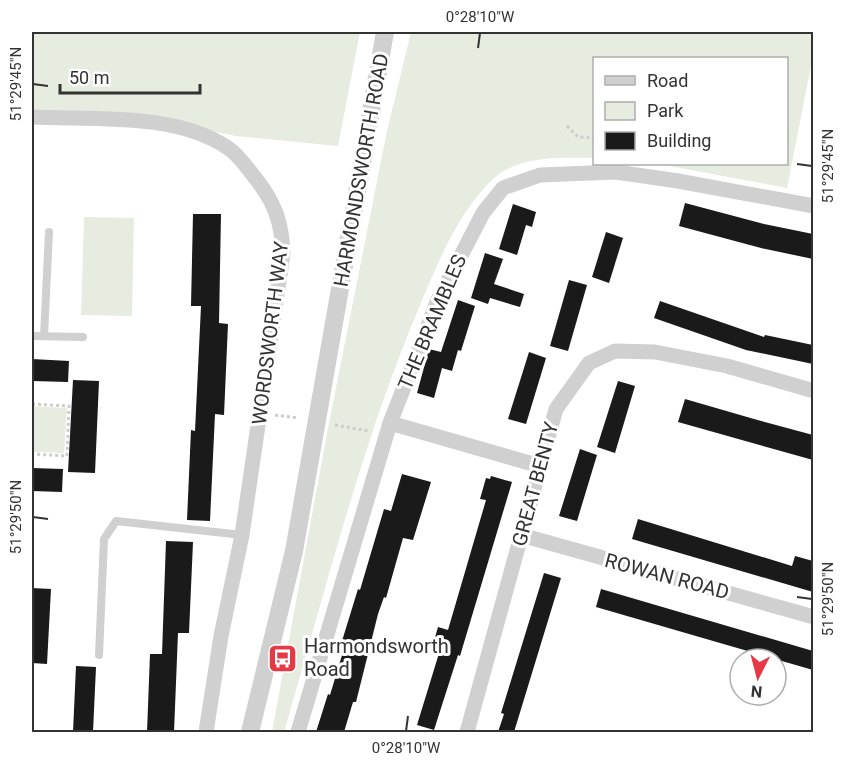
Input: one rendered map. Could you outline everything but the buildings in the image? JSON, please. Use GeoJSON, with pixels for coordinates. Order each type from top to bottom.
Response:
{"type":"FeatureCollection","features":[{"type":"Feature","properties":{"kind":"street","name":"HARMONDSWORTH ROAD"},"geometry":{"type":"LineString","coordinates":[[250,732],[294,551],[385,32]]}},
{"type":"Feature","properties":{"kind":"street","name":"WORDSWORTH WAY"},"geometry":{"type":"LineString","coordinates":[[32,117],[149,121],[203,135],[230,149],[265,190],[282,230],[283,254],[242,535],[221,636],[206,732]]}},
{"type":"Feature","properties":{"kind":"street","name":"THE BRAMBLES"},"geometry":{"type":"LineString","coordinates":[[298,732],[388,429],[438,300],[483,213],[503,189],[521,180],[540,175],[616,172],[813,206]]}},
{"type":"Feature","properties":{"kind":"street","name":"GREAT BENTY"},"geometry":{"type":"LineString","coordinates":[[467,732],[556,409],[589,363],[615,351],[655,352],[717,364],[813,391]]}},
{"type":"Feature","properties":{"kind":"street"},"geometry":{"type":"LineString","coordinates":[[388,429],[540,466]]}},
{"type":"Feature","properties":{"kind":"street","name":"ROWAN ROAD"},"geometry":{"type":"LineString","coordinates":[[521,535],[813,617]]}},
{"type":"Feature","properties":{"kind":"lane"},"geometry":{"type":"LineString","coordinates":[[44,336],[49,232]]}},
{"type":"Feature","properties":{"kind":"lane"},"geometry":{"type":"LineString","coordinates":[[32,336],[83,337]]}},
{"type":"Feature","properties":{"kind":"lane"},"geometry":{"type":"LineString","coordinates":[[99,655],[104,539],[116,521],[242,535]]}},
{"type":"Feature","properties":{"kind":"path"},"geometry":{"type":"LineString","coordinates":[[567,126],[578,137],[593,138]]}},
{"type":"Feature","properties":{"kind":"path"},"geometry":{"type":"LineString","coordinates":[[32,404],[69,406],[67,456],[32,454]]}},
{"type":"Feature","properties":{"kind":"path"},"geometry":{"type":"LineString","coordinates":[[291,417],[298,418]]}},
{"type":"Feature","properties":{"kind":"path"},"geometry":{"type":"LineString","coordinates":[[336,425],[388,429]]}},
{"type":"Feature","properties":{"kind":"green space"},"geometry":{"type":"Polygon","coordinates":[[[32,32],[360,32],[338,146],[236,136],[202,129],[163,116],[32,114],[32,32]]]}},
{"type":"Feature","properties":{"kind":"green space"},"geometry":{"type":"Polygon","coordinates":[[[411,32],[813,32],[813,56],[787,188],[664,165],[788,165],[788,57],[593,57],[593,158],[542,159],[516,165],[494,178],[471,205],[451,237],[400,355],[346,516],[284,732],[272,732],[328,428],[387,131],[411,32]]]}},
{"type":"Feature","properties":{"kind":"green space"},"geometry":{"type":"Polygon","coordinates":[[[84,217],[134,218],[132,316],[81,315],[84,217]]]}},
{"type":"Feature","properties":{"kind":"green space"},"geometry":{"type":"Polygon","coordinates":[[[32,406],[67,408],[64,453],[32,452],[32,406]]]}},
{"type":"Feature","properties":{"kind":"place","name":"Harmondsworth Road"},"geometry":{"type":"Point","coordinates":[283,658]}}]}
